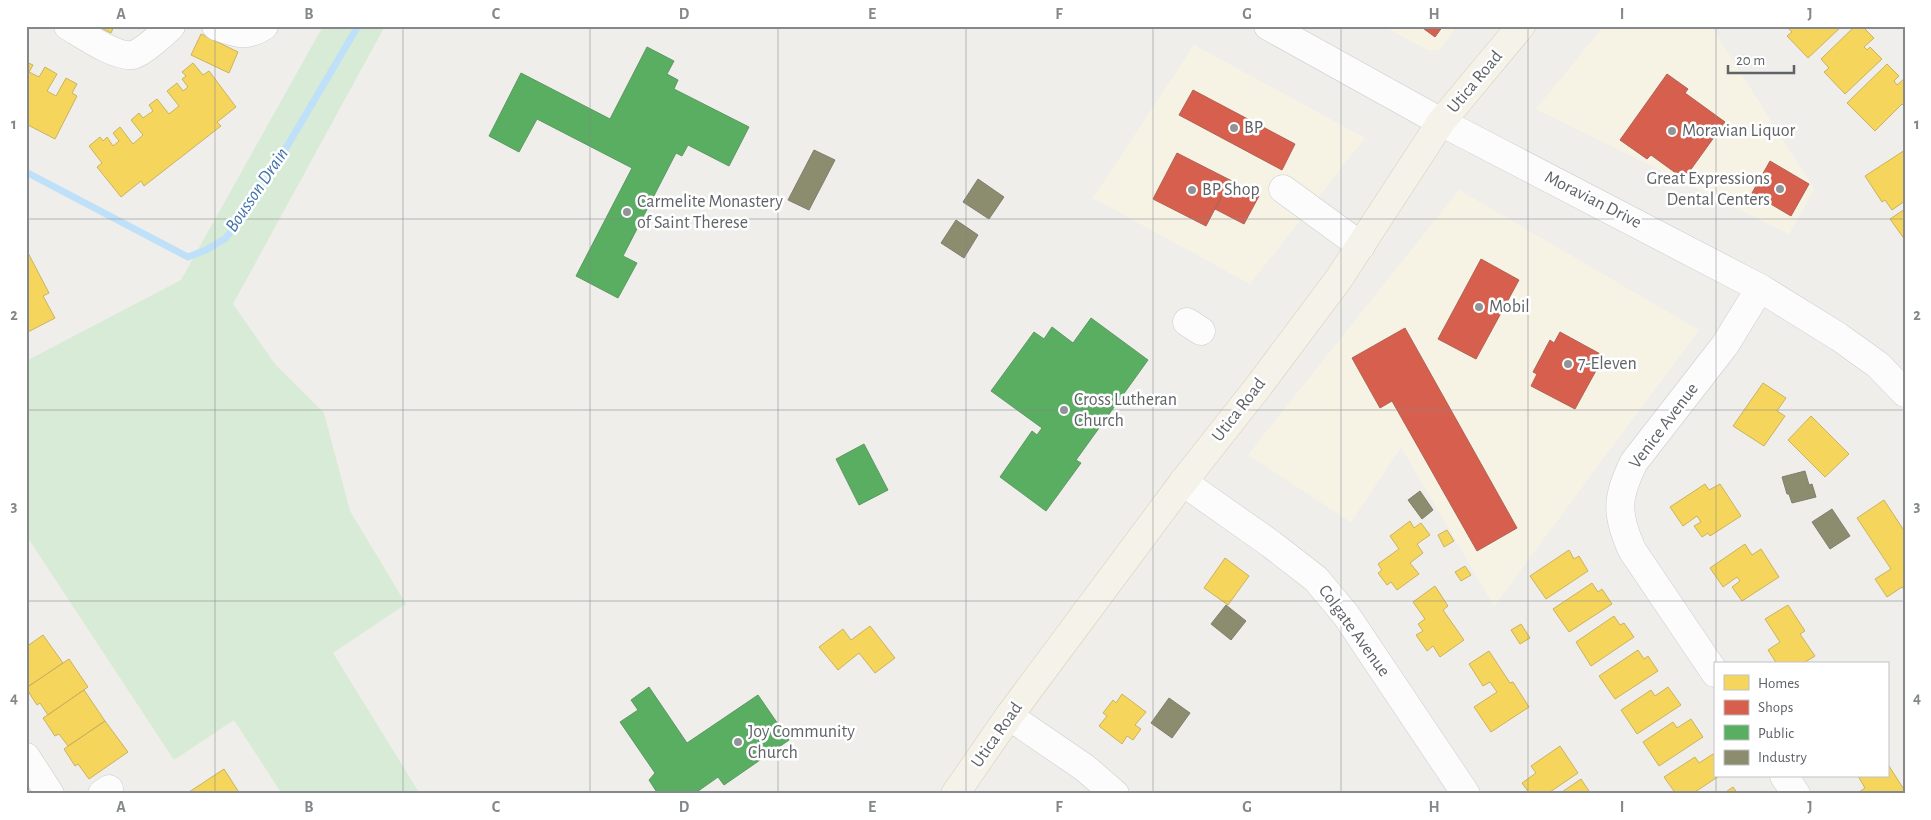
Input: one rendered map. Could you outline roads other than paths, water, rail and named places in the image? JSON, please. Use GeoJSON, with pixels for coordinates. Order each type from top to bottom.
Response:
{"type":"FeatureCollection","features":[{"type":"Feature","properties":{"kind":"main road","name":"Utica Road"},"geometry":{"type":"LineString","coordinates":[[956,794],[1010,716],[1183,482],[1258,387],[1338,280],[1441,122],[1522,26]]}},
{"type":"Feature","properties":{"kind":"street"},"geometry":{"type":"LineString","coordinates":[[68,26],[112,50],[133,55],[171,26]]}},
{"type":"Feature","properties":{"kind":"street"},"geometry":{"type":"LineString","coordinates":[[216,26],[233,32],[250,34],[264,26]]}},
{"type":"Feature","properties":{"kind":"street","name":"Moravian Drive"},"geometry":{"type":"LineString","coordinates":[[1268,26],[1441,122],[1760,288],[1878,365],[1905,393]]}},
{"type":"Feature","properties":{"kind":"street"},"geometry":{"type":"LineString","coordinates":[[1282,189],[1361,246]]}},
{"type":"Feature","properties":{"kind":"street","name":"Venice Avenue"},"geometry":{"type":"LineString","coordinates":[[1714,672],[1632,550],[1623,530],[1619,506],[1623,483],[1634,462],[1725,346],[1760,288]]}},
{"type":"Feature","properties":{"kind":"street","name":"Colgate Avenue"},"geometry":{"type":"LineString","coordinates":[[1183,482],[1271,544],[1316,580],[1346,615],[1466,794]]}},
{"type":"Feature","properties":{"kind":"street"},"geometry":{"type":"LineString","coordinates":[[1010,716],[1085,768],[1116,794]]}},
{"type":"Feature","properties":{"kind":"street"},"geometry":{"type":"LineString","coordinates":[[26,757],[50,794]]}},
{"type":"Feature","properties":{"kind":"street"},"geometry":{"type":"LineString","coordinates":[[1785,778],[1796,794]]}},
{"type":"Feature","properties":{"kind":"waterway","name":"Bousson Drain"},"geometry":{"type":"LineString","coordinates":[[26,172],[188,257],[206,250],[226,238],[266,182],[358,26]]}},
{"type":"Feature","properties":{"kind":"place","name":"BP"},"geometry":{"type":"Point","coordinates":[1234,128]}},
{"type":"Feature","properties":{"kind":"place","name":"Moravian Liquor"},"geometry":{"type":"Point","coordinates":[1672,131]}},
{"type":"Feature","properties":{"kind":"place","name":"Great Expressions Dental Centers"},"geometry":{"type":"Point","coordinates":[1780,189]}},
{"type":"Feature","properties":{"kind":"place","name":"BP Shop"},"geometry":{"type":"Point","coordinates":[1192,190]}},
{"type":"Feature","properties":{"kind":"place","name":"Carmelite Monastery of Saint Therese"},"geometry":{"type":"Point","coordinates":[627,212]}},
{"type":"Feature","properties":{"kind":"place","name":"Mobil"},"geometry":{"type":"Point","coordinates":[1479,307]}},
{"type":"Feature","properties":{"kind":"place","name":"7-Eleven"},"geometry":{"type":"Point","coordinates":[1568,364]}},
{"type":"Feature","properties":{"kind":"place","name":"Cross Lutheran Church"},"geometry":{"type":"Point","coordinates":[1064,410]}},
{"type":"Feature","properties":{"kind":"place","name":"Joy Community Church"},"geometry":{"type":"Point","coordinates":[738,742]}}]}
